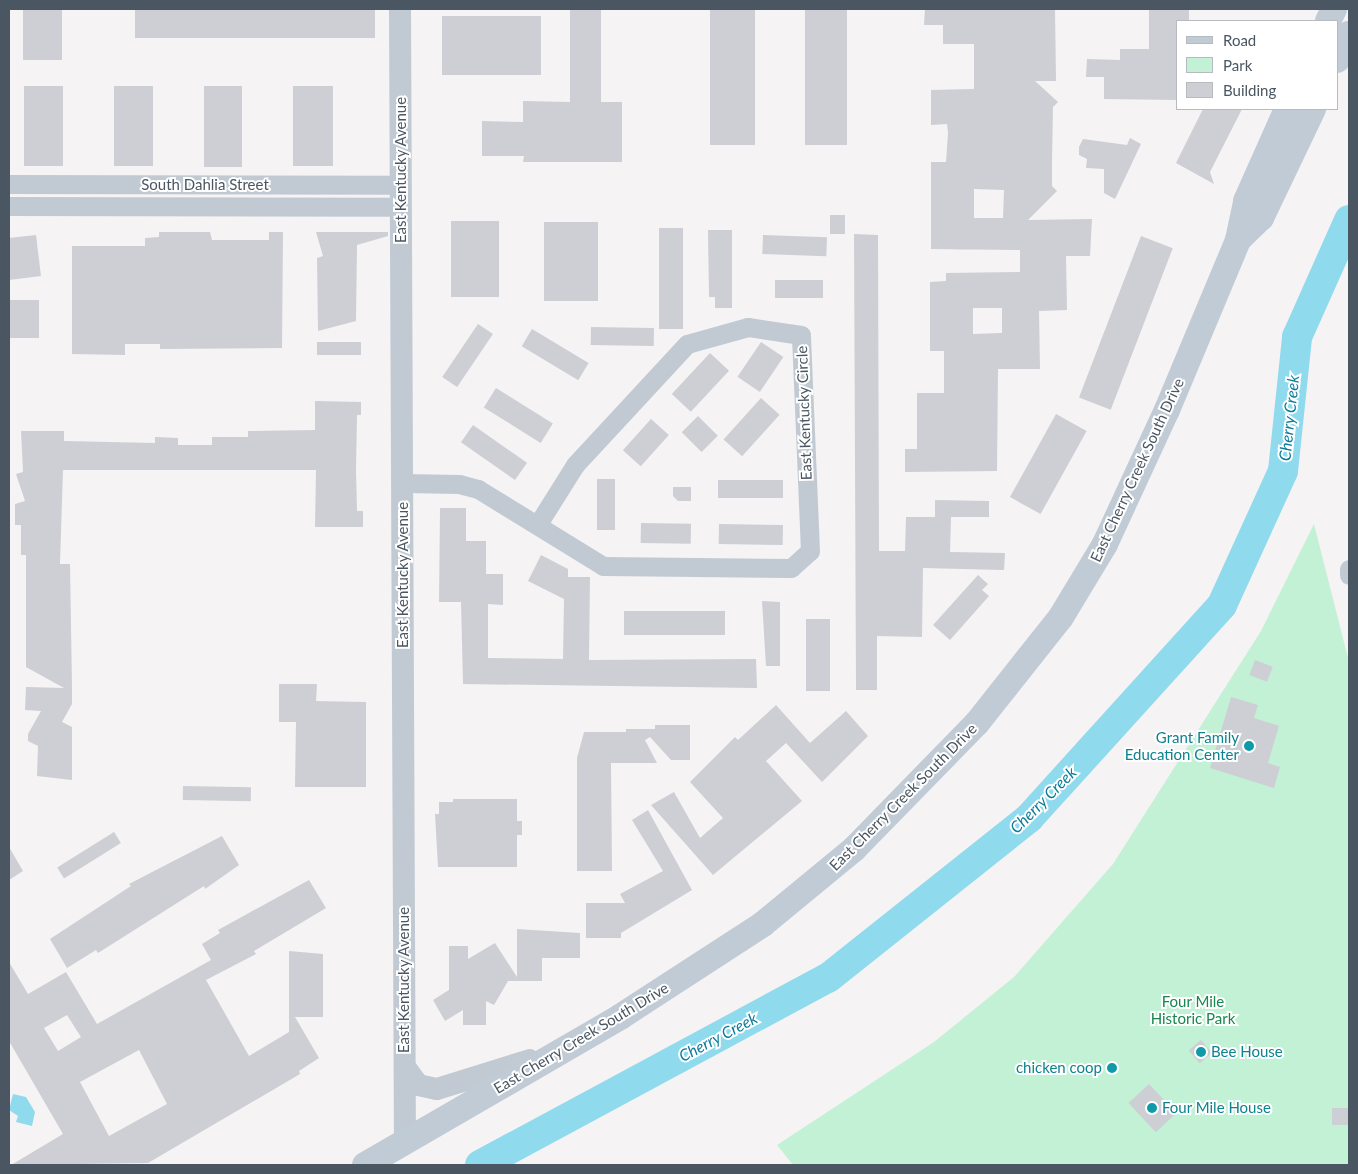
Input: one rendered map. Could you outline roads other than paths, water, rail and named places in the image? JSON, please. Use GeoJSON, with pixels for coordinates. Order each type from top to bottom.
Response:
{"type":"FeatureCollection","features":[{"type":"Feature","properties":{"kind":"main road"},"geometry":{"type":"LineString","coordinates":[[1338,58],[1349,34]]}},
{"type":"Feature","properties":{"kind":"main road","name":"East Cherry Creek South Drive"},"geometry":{"type":"LineString","coordinates":[[365,1165],[567,1048],[705,964],[801,895],[900,805],[1009,685],[1060,617],[1105,544],[1167,410],[1238,240],[1246,201],[1287,110]]}},
{"type":"Feature","properties":{"kind":"main road","name":"East Cherry Creek South Drive"},"geometry":{"type":"LineString","coordinates":[[1238,240],[1261,218],[1313,110]]}},
{"type":"Feature","properties":{"kind":"street","name":"East Kentucky Avenue"},"geometry":{"type":"LineString","coordinates":[[400,9],[405,1141]]}},
{"type":"Feature","properties":{"kind":"street","name":"South Dahlia Street"},"geometry":{"type":"LineString","coordinates":[[9,184],[400,196]]}},
{"type":"Feature","properties":{"kind":"street","name":"South Dahlia Street"},"geometry":{"type":"LineString","coordinates":[[9,206],[400,196]]}},
{"type":"Feature","properties":{"kind":"street","name":"East Kentucky Circle"},"geometry":{"type":"LineString","coordinates":[[403,483],[469,485],[538,524],[603,566],[791,568],[810,551],[800,335],[748,327],[687,344],[576,465],[538,524]]}},
{"type":"Feature","properties":{"kind":"street"},"geometry":{"type":"LineString","coordinates":[[1349,569],[1349,575]]}},
{"type":"Feature","properties":{"kind":"street"},"geometry":{"type":"LineString","coordinates":[[405,1067],[418,1085],[436,1089],[567,1048]]}},
{"type":"Feature","properties":{"kind":"water"},"geometry":{"type":"Polygon","coordinates":[[[13,1094],[26,1097],[35,1112],[32,1126],[16,1122],[18,1116],[9,1110],[13,1094]]]}},
{"type":"Feature","properties":{"kind":"waterway","name":"Cherry Creek"},"geometry":{"type":"LineString","coordinates":[[480,1165],[828,978],[1029,818],[1222,605],[1283,471],[1297,337],[1349,220]]}},
{"type":"Feature","properties":{"kind":"place","name":"Grant Family Education Center"},"geometry":{"type":"Point","coordinates":[1249,746]}},
{"type":"Feature","properties":{"kind":"place","name":"Bee House"},"geometry":{"type":"Point","coordinates":[1201,1052]}},
{"type":"Feature","properties":{"kind":"place","name":"chicken coop"},"geometry":{"type":"Point","coordinates":[1112,1068]}},
{"type":"Feature","properties":{"kind":"place","name":"Four Mile House"},"geometry":{"type":"Point","coordinates":[1152,1108]}},
{"type":"Feature","properties":{"kind":"park label","name":"Four Mile Historic Park"},"geometry":{"type":"Point","coordinates":[1193,1010]}}]}
